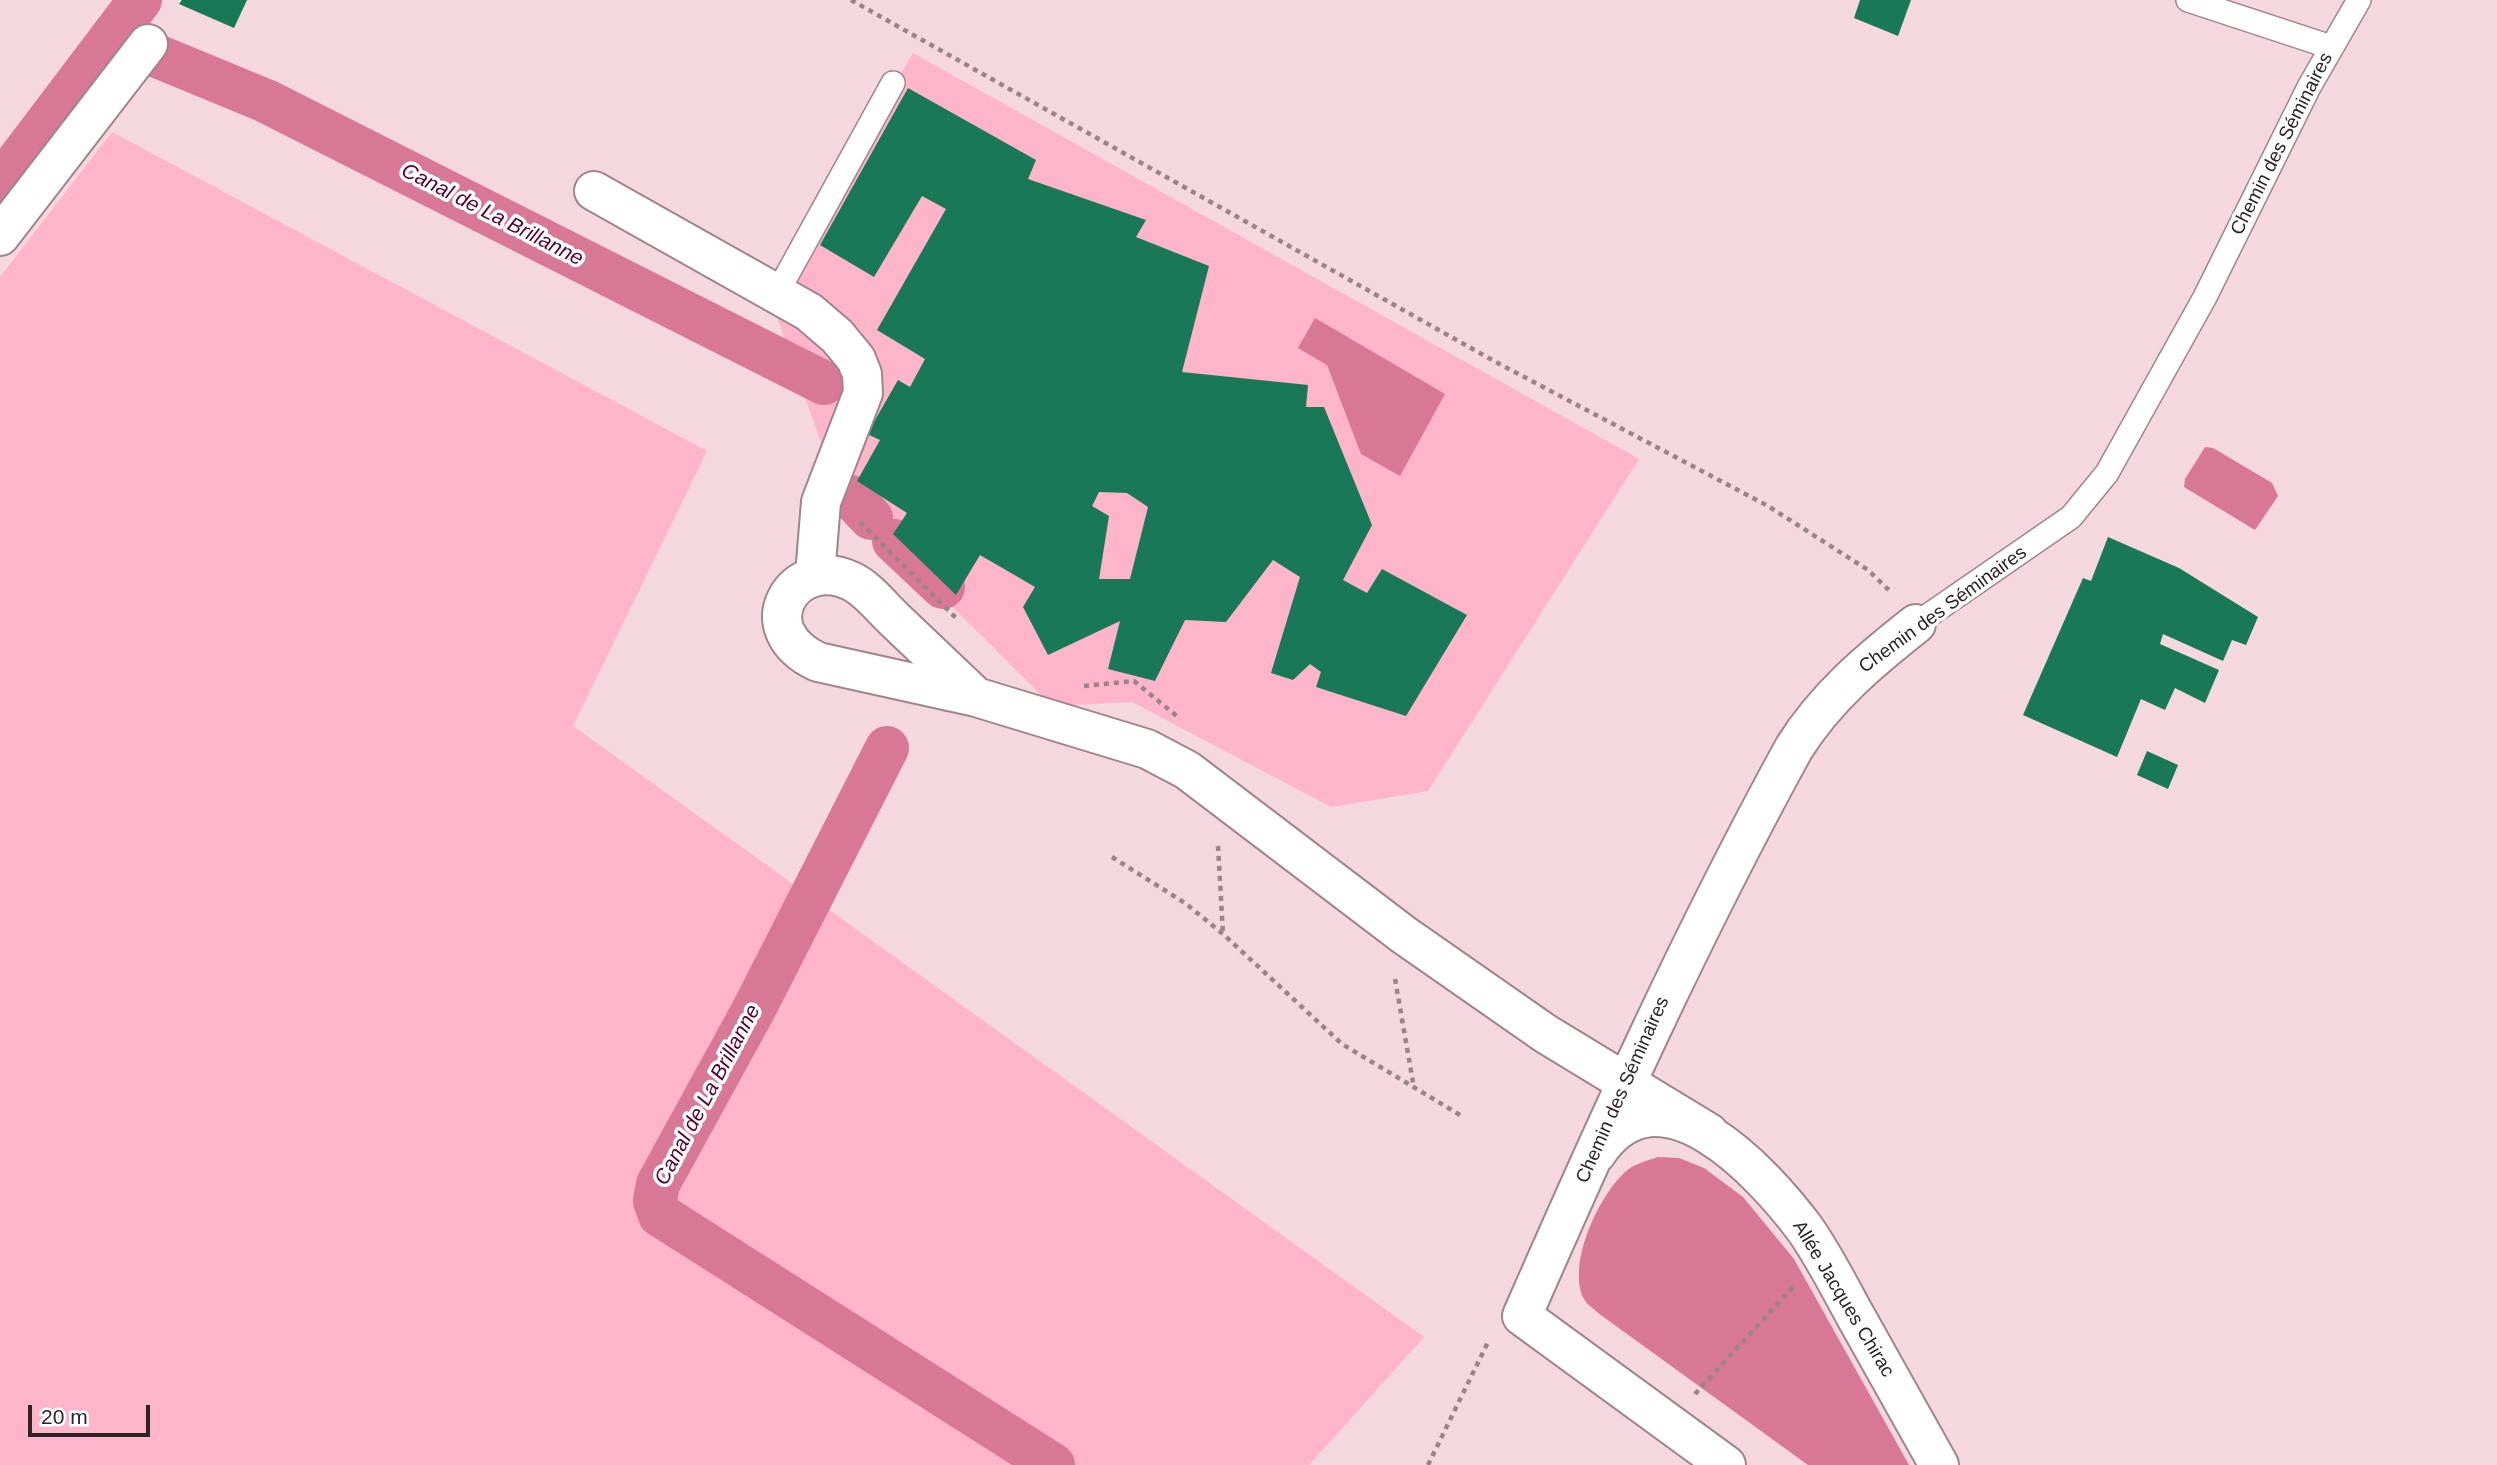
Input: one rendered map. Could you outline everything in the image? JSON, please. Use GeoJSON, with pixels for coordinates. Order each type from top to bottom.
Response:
{"type":"FeatureCollection","features":[{"type":"Feature","properties":{"kind":"street"},"geometry":{"type":"LineString","coordinates":[[0,236],[148,44]]}},
{"type":"Feature","properties":{"kind":"street"},"geometry":{"type":"LineString","coordinates":[[594,191],[809,312],[837,336],[856,359],[864,383],[858,410],[821,502],[815,575]]}},
{"type":"Feature","properties":{"kind":"street"},"geometry":{"type":"LineString","coordinates":[[976,697],[861,587],[841,577],[815,575],[796,588],[782,615],[784,634],[800,653],[846,671],[976,697],[1147,749],[1187,769],[1404,936],[1546,1034],[1709,1133]]}},
{"type":"Feature","properties":{"kind":"street","name":"Chemin des Séminaires"},"geometry":{"type":"LineString","coordinates":[[1507,1326],[1588,1167],[1684,956],[1794,748],[1814,717],[1847,681],[1916,624]]}},
{"type":"Feature","properties":{"kind":"street","name":"Allée Jacques Chirac"},"geometry":{"type":"LineString","coordinates":[[1588,1167],[1600,1149],[1617,1132],[1645,1117],[1671,1117],[1709,1133],[1767,1185],[1806,1230],[1939,1465]]}},
{"type":"Feature","properties":{"kind":"street"},"geometry":{"type":"LineString","coordinates":[[1507,1326],[1671,1422],[1726,1465]]}},
{"type":"Feature","properties":{"kind":"lane"},"geometry":{"type":"LineString","coordinates":[[2188,0],[2331,47]]}},
{"type":"Feature","properties":{"kind":"lane","name":"Chemin des Séminaires"},"geometry":{"type":"LineString","coordinates":[[1916,624],[2071,517],[2107,473],[2205,297],[2331,47],[2359,0]]}},
{"type":"Feature","properties":{"kind":"lane"},"geometry":{"type":"LineString","coordinates":[[777,293],[892,83]]}},
{"type":"Feature","properties":{"kind":"path"},"geometry":{"type":"LineString","coordinates":[[851,0],[1494,361],[1768,506],[1868,570],[1895,597],[1916,624]]}},
{"type":"Feature","properties":{"kind":"path"},"geometry":{"type":"LineString","coordinates":[[854,516],[962,624]]}},
{"type":"Feature","properties":{"kind":"path"},"geometry":{"type":"LineString","coordinates":[[1072,687],[1134,681]]}},
{"type":"Feature","properties":{"kind":"path"},"geometry":{"type":"LineString","coordinates":[[1112,857],[1185,903],[1342,1044],[1460,1115]]}},
{"type":"Feature","properties":{"kind":"path"},"geometry":{"type":"LineString","coordinates":[[1404,936],[1391,956],[1414,1088]]}},
{"type":"Feature","properties":{"kind":"path"},"geometry":{"type":"LineString","coordinates":[[1671,1422],[1791,1288],[1828,1268]]}},
{"type":"Feature","properties":{"kind":"path"},"geometry":{"type":"LineString","coordinates":[[1428,1465],[1507,1326]]}},
{"type":"Feature","properties":{"kind":"shaded area"},"geometry":{"type":"Polygon","coordinates":[[[913,53],[1639,459],[1428,791],[1331,807],[1132,702],[1052,706],[839,494],[771,300],[913,53]]]}},
{"type":"Feature","properties":{"kind":"shaded area"},"geometry":{"type":"Polygon","coordinates":[[[112,132],[707,451],[573,726],[1424,1337],[1309,1465],[0,1465],[0,277],[112,132]]]}},
{"type":"Feature","properties":{"kind":"shaded area"},"geometry":{"type":"Polygon","coordinates":[[[1315,318],[1445,394],[1400,476],[1361,454],[1327,365],[1298,348],[1315,318]]]}},
{"type":"Feature","properties":{"kind":"shaded area"},"geometry":{"type":"Polygon","coordinates":[[[2205,447],[2213,448],[2272,483],[2278,496],[2255,530],[2184,487],[2185,479],[2205,447]]]}},
{"type":"Feature","properties":{"kind":"shaded area"},"geometry":{"type":"Polygon","coordinates":[[[1658,1157],[1679,1158],[1704,1168],[1743,1197],[1794,1259],[1909,1465],[1808,1465],[1585,1301],[1579,1283],[1579,1266],[1588,1231],[1596,1214],[1624,1173],[1636,1165],[1658,1157]]]}},
{"type":"Feature","properties":{"kind":"building"},"geometry":{"type":"Polygon","coordinates":[[[182,0],[247,0],[234,28],[179,4],[182,0]]]}},
{"type":"Feature","properties":{"kind":"building"},"geometry":{"type":"Polygon","coordinates":[[[1860,0],[1911,0],[1898,36],[1854,18],[1860,0]]]}},
{"type":"Feature","properties":{"kind":"building"},"geometry":{"type":"Polygon","coordinates":[[[908,88],[1036,160],[1028,179],[1146,220],[1136,237],[1209,266],[1182,372],[1308,385],[1306,407],[1324,407],[1372,525],[1343,580],[1367,593],[1382,569],[1467,615],[1406,716],[1316,687],[1321,672],[1310,664],[1293,680],[1271,673],[1300,577],[1273,560],[1226,622],[1185,620],[1155,681],[1108,669],[1120,621],[1048,655],[1023,607],[1035,587],[980,555],[956,595],[893,534],[907,513],[857,481],[880,440],[867,434],[898,380],[910,387],[925,359],[877,330],[946,209],[922,196],[874,277],[820,245],[908,88]],[[1099,492],[1092,506],[1109,516],[1099,579],[1130,579],[1148,507],[1127,493],[1099,492]]]}},
{"type":"Feature","properties":{"kind":"building"},"geometry":{"type":"Polygon","coordinates":[[[2108,537],[2179,568],[2258,617],[2246,645],[2232,640],[2223,661],[2163,634],[2160,644],[2219,670],[2205,703],[2175,688],[2165,710],[2141,699],[2117,757],[2023,715],[2083,578],[2091,581],[2108,537]]]}},
{"type":"Feature","properties":{"kind":"building"},"geometry":{"type":"Polygon","coordinates":[[[2147,751],[2178,765],[2168,789],[2137,775],[2147,751]]]}},
{"type":"Feature","properties":{"kind":"waterway","name":"Canal de La Brillanne"},"geometry":{"type":"LineString","coordinates":[[0,185],[140,0]]}},
{"type":"Feature","properties":{"kind":"waterway","name":"Canal de La Brillanne"},"geometry":{"type":"LineString","coordinates":[[157,56],[266,101],[824,383]]}},
{"type":"Feature","properties":{"kind":"waterway","name":"Canal de La Brillanne"},"geometry":{"type":"LineString","coordinates":[[851,497],[871,518]]}},
{"type":"Feature","properties":{"kind":"waterway","name":"Canal de La Brillanne"},"geometry":{"type":"LineString","coordinates":[[894,541],[943,587]]}},
{"type":"Feature","properties":{"kind":"waterway","name":"Canal de La Brillanne"},"geometry":{"type":"LineString","coordinates":[[887,748],[754,1009],[658,1184],[655,1201],[660,1215],[1053,1465]]}}]}
